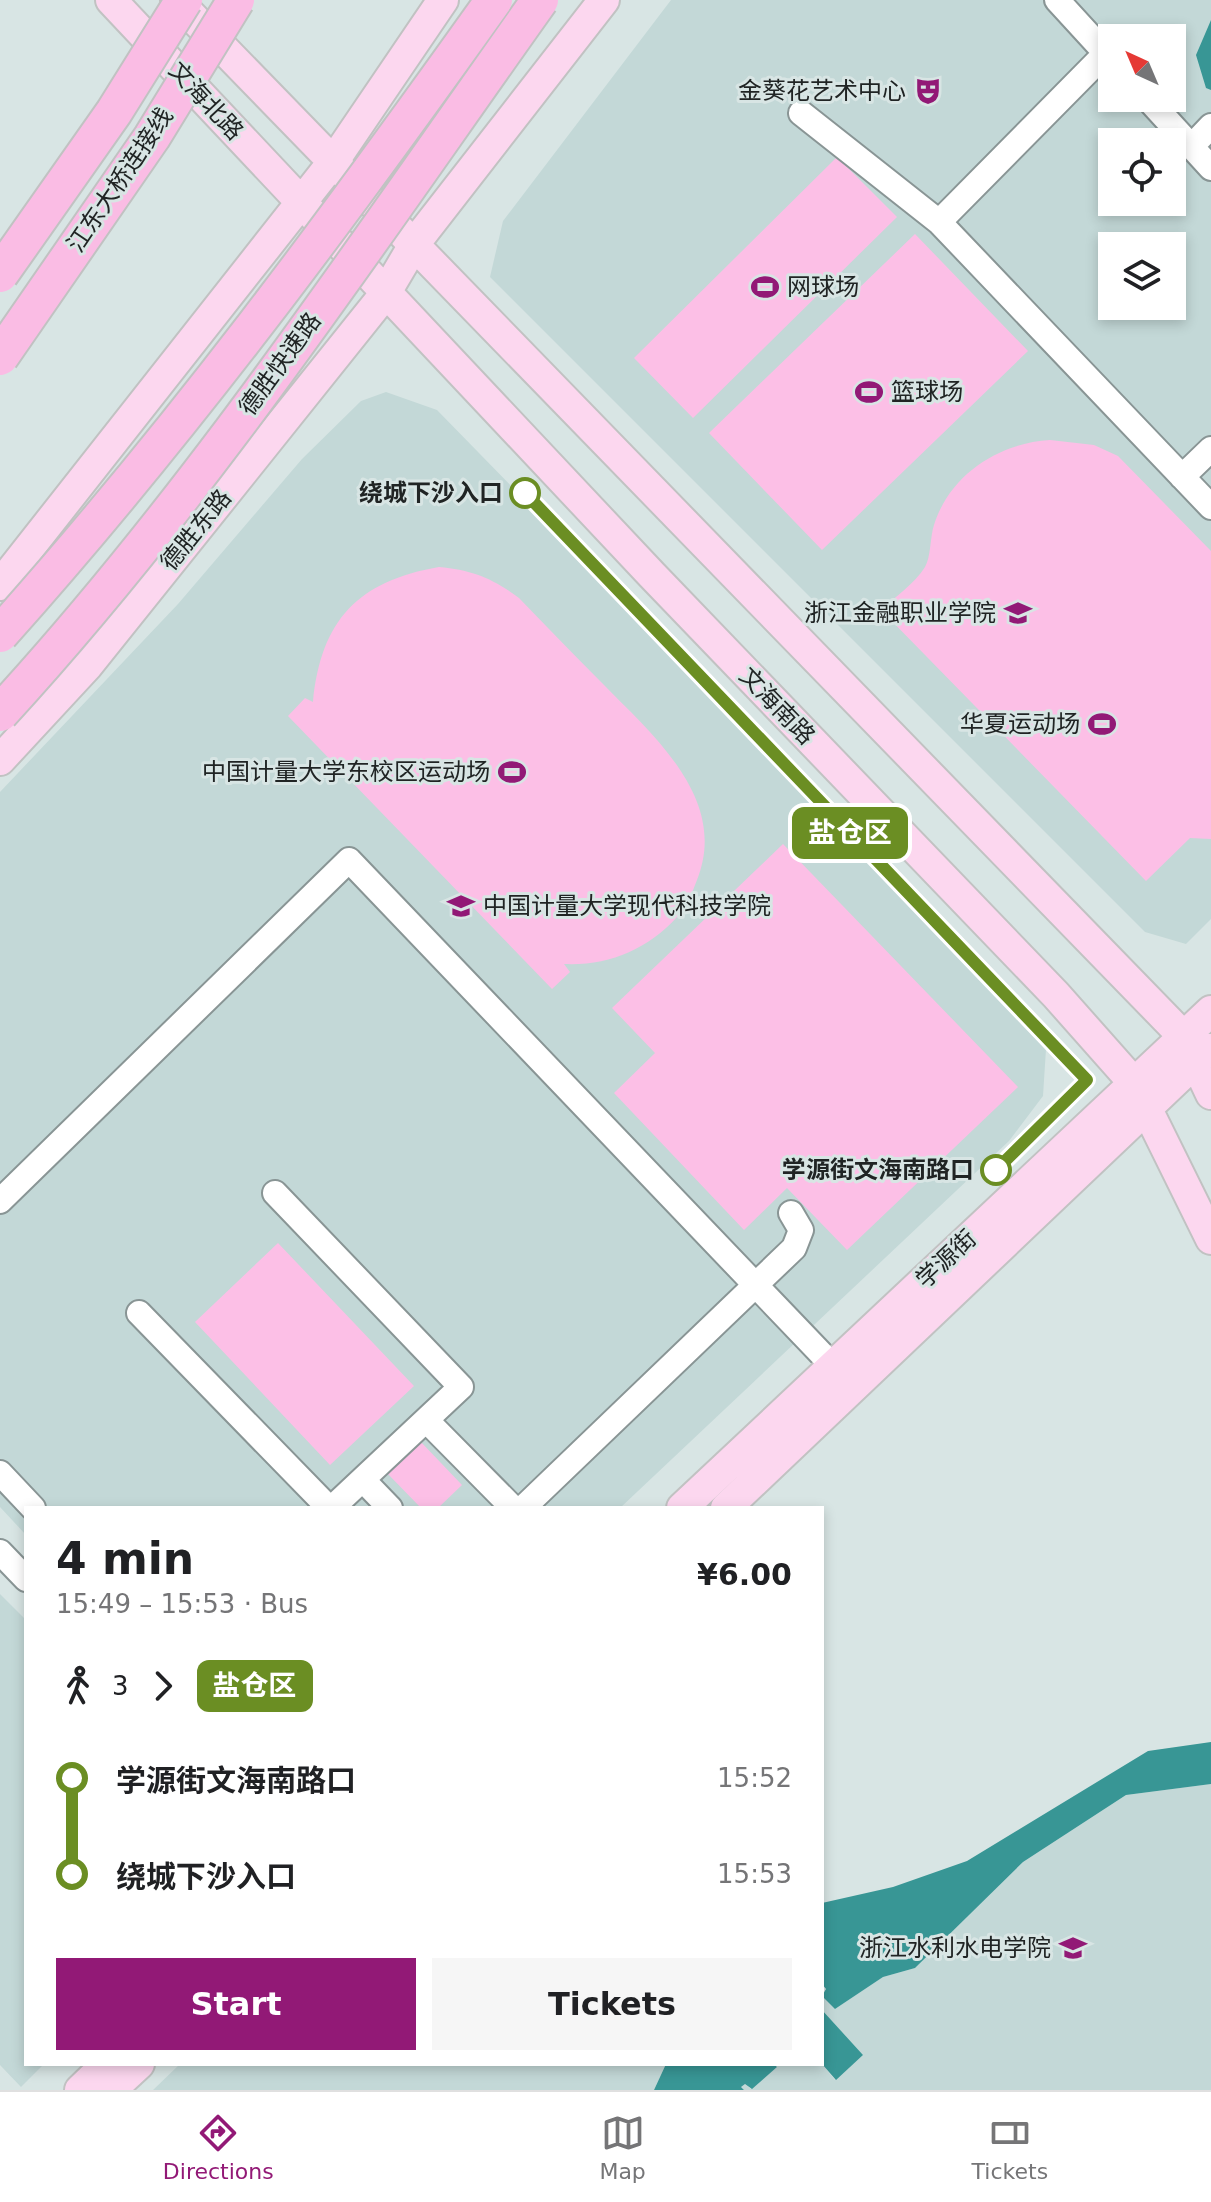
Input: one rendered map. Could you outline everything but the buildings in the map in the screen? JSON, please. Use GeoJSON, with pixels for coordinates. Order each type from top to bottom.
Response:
{"type":"FeatureCollection","features":[{"type":"Feature","properties":{"kind":"highway","name":"江东大桥连接线"},"geometry":{"type":"LineString","coordinates":[[0,274],[114,112],[184,0]]}},
{"type":"Feature","properties":{"kind":"highway","name":"江东大桥连接线"},"geometry":{"type":"LineString","coordinates":[[0,357],[152,137],[236,0]]}},
{"type":"Feature","properties":{"kind":"highway","name":"德胜快速路"},"geometry":{"type":"LineString","coordinates":[[0,634],[98,525],[191,411],[378,163],[494,0]]}},
{"type":"Feature","properties":{"kind":"highway","name":"德胜快速路"},"geometry":{"type":"LineString","coordinates":[[0,713],[131,564],[229,434],[540,0]]}},
{"type":"Feature","properties":{"kind":"main road","name":"文海北路"},"geometry":{"type":"LineString","coordinates":[[111,0],[301,202]]}},
{"type":"Feature","properties":{"kind":"main road","name":"文海北路"},"geometry":{"type":"LineString","coordinates":[[176,0],[333,162]]}},
{"type":"Feature","properties":{"kind":"main road"},"geometry":{"type":"LineString","coordinates":[[0,585],[333,162],[443,0]]}},
{"type":"Feature","properties":{"kind":"main road"},"geometry":{"type":"LineString","coordinates":[[515,111],[587,0]]}},
{"type":"Feature","properties":{"kind":"main road"},"geometry":{"type":"LineString","coordinates":[[415,243],[604,0]]}},
{"type":"Feature","properties":{"kind":"main road"},"geometry":{"type":"LineString","coordinates":[[333,162],[1197,1049],[1211,1094]]}},
{"type":"Feature","properties":{"kind":"main road","name":"文海南路"},"geometry":{"type":"LineString","coordinates":[[301,202],[385,294],[1056,995],[1141,1096],[1211,1239]]}},
{"type":"Feature","properties":{"kind":"main road","name":"德胜东路"},"geometry":{"type":"LineString","coordinates":[[0,760],[88,665],[385,294],[415,243]]}},
{"type":"Feature","properties":{"kind":"main road","name":"学源街"},"geometry":{"type":"LineString","coordinates":[[684,1506],[833,1366],[1197,1049],[1211,1011]]}},
{"type":"Feature","properties":{"kind":"main road"},"geometry":{"type":"LineString","coordinates":[[728,1506],[1141,1096]]}},
{"type":"Feature","properties":{"kind":"main road"},"geometry":{"type":"LineString","coordinates":[[80,2090],[105,2066]]}},
{"type":"Feature","properties":{"kind":"main road"},"geometry":{"type":"LineString","coordinates":[[111,2090],[137,2066]]}},
{"type":"Feature","properties":{"kind":"street"},"geometry":{"type":"LineString","coordinates":[[1059,1],[1098,44]]}},
{"type":"Feature","properties":{"kind":"street"},"geometry":{"type":"LineString","coordinates":[[939,222],[1098,67]]}},
{"type":"Feature","properties":{"kind":"street"},"geometry":{"type":"LineString","coordinates":[[1160,112],[1211,168]]}},
{"type":"Feature","properties":{"kind":"street"},"geometry":{"type":"LineString","coordinates":[[801,113],[939,222],[1211,507]]}},
{"type":"Feature","properties":{"kind":"street"},"geometry":{"type":"LineString","coordinates":[[1191,147],[1211,126]]}},
{"type":"Feature","properties":{"kind":"street"},"geometry":{"type":"LineString","coordinates":[[1182,477],[1211,449]]}},
{"type":"Feature","properties":{"kind":"street"},"geometry":{"type":"LineString","coordinates":[[0,1201],[349,860],[833,1366]]}},
{"type":"Feature","properties":{"kind":"street"},"geometry":{"type":"LineString","coordinates":[[275,1193],[461,1387],[333,1506]]}},
{"type":"Feature","properties":{"kind":"street"},"geometry":{"type":"LineString","coordinates":[[525,1506],[794,1248],[801,1230],[791,1213]]}},
{"type":"Feature","properties":{"kind":"street"},"geometry":{"type":"LineString","coordinates":[[139,1313],[329,1506]]}},
{"type":"Feature","properties":{"kind":"street"},"geometry":{"type":"LineString","coordinates":[[426,1420],[511,1506]]}},
{"type":"Feature","properties":{"kind":"street"},"geometry":{"type":"LineString","coordinates":[[0,1473],[31,1506]]}},
{"type":"Feature","properties":{"kind":"street"},"geometry":{"type":"LineString","coordinates":[[363,1480],[388,1506]]}},
{"type":"Feature","properties":{"kind":"street"},"geometry":{"type":"LineString","coordinates":[[0,1552],[24,1577]]}},
{"type":"Feature","properties":{"kind":"shaded area","name":"浙江金融职业学院"},"geometry":{"type":"Polygon","coordinates":[[[671,0],[1211,0],[1211,919],[1186,944],[1145,932],[490,277],[503,221],[671,0]]]}},
{"type":"Feature","properties":{"kind":"shaded area","name":"网球场"},"geometry":{"type":"Polygon","coordinates":[[[837,157],[897,217],[693,418],[634,358],[837,157]]]}},
{"type":"Feature","properties":{"kind":"shaded area","name":"篮球场"},"geometry":{"type":"Polygon","coordinates":[[[915,234],[1028,351],[822,550],[709,433],[915,234]]]}},
{"type":"Feature","properties":{"kind":"shaded area","name":"中国计量大学现代科技学院"},"geometry":{"type":"Polygon","coordinates":[[[386,392],[437,410],[1032,1019],[1046,1049],[1043,1096],[1009,1141],[622,1506],[24,1506],[24,1533],[0,1507],[0,792],[178,604],[302,459],[361,401],[386,392]]]}},
{"type":"Feature","properties":{"kind":"shaded area","name":"华夏运动场"},"geometry":{"type":"Polygon","coordinates":[[[1050,440],[1094,445],[1118,456],[1211,551],[1211,839],[1190,838],[1146,881],[881,610],[925,567],[941,507],[964,476],[979,464],[1013,447],[1050,440]]]}},
{"type":"Feature","properties":{"kind":"shaded area","name":"中国计量大学东校区运动场"},"geometry":{"type":"Polygon","coordinates":[[[439,567],[481,576],[519,598],[664,748],[695,797],[703,823],[704,851],[697,880],[677,917],[653,939],[626,954],[596,962],[564,964],[570,972],[552,989],[288,716],[305,698],[313,702],[325,648],[335,627],[349,609],[386,582],[439,567]]]}},
{"type":"Feature","properties":{"kind":"shaded area"},"geometry":{"type":"Polygon","coordinates":[[[783,844],[1018,1087],[847,1250],[787,1188],[744,1230],[614,1093],[655,1053],[612,1008],[783,844]]]}},
{"type":"Feature","properties":{"kind":"shaded area"},"geometry":{"type":"Polygon","coordinates":[[[278,1243],[414,1386],[330,1465],[195,1322],[278,1243]]]}},
{"type":"Feature","properties":{"kind":"shaded area"},"geometry":{"type":"Polygon","coordinates":[[[420,1441],[462,1485],[440,1506],[419,1506],[387,1473],[420,1441]]]}},
{"type":"Feature","properties":{"kind":"shaded area"},"geometry":{"type":"Polygon","coordinates":[[[0,1594],[24,1618],[24,2066],[42,2066],[21,2087],[0,2065],[0,1594]]]}},
{"type":"Feature","properties":{"kind":"shaded area","name":"浙江水利水电学院"},"geometry":{"type":"Polygon","coordinates":[[[1211,1784],[1211,2090],[744,2090],[741,2087],[745,2084],[751,2089],[776,2066],[824,2066],[835,2080],[863,2055],[824,2012],[824,1998],[835,2009],[883,1977],[915,1968],[1023,1862],[1126,1795],[1211,1784]]]}},
{"type":"Feature","properties":{"kind":"shaded area"},"geometry":{"type":"Polygon","coordinates":[[[178,2066],[665,2066],[654,2090],[153,2090],[178,2066]]]}},
{"type":"Feature","properties":{"kind":"water"},"geometry":{"type":"Polygon","coordinates":[[[1211,20],[1211,90],[1206,88],[1196,55],[1211,20]]]}},
{"type":"Feature","properties":{"kind":"water"},"geometry":{"type":"Polygon","coordinates":[[[1211,1742],[1211,1784],[1126,1795],[1023,1862],[915,1968],[883,1977],[835,2009],[824,1998],[824,1903],[893,1887],[967,1861],[1148,1751],[1211,1742]]]}},
{"type":"Feature","properties":{"kind":"water"},"geometry":{"type":"Polygon","coordinates":[[[824,2012],[863,2055],[836,2080],[824,2066],[824,2012]]]}},
{"type":"Feature","properties":{"kind":"water"},"geometry":{"type":"Polygon","coordinates":[[[665,2066],[777,2067],[752,2089],[745,2084],[741,2087],[744,2090],[654,2090],[665,2066]]]}},
{"type":"Feature","properties":{"kind":"bus line","name":"盐仓区"},"geometry":{"type":"LineString","coordinates":[[525,493],[1087,1080],[996,1170]]}},
{"type":"Feature","properties":{"kind":"place","name":"金葵花艺术中心"},"geometry":{"type":"Point","coordinates":[928,91]}},
{"type":"Feature","properties":{"kind":"place","name":"网球场"},"geometry":{"type":"Point","coordinates":[765,287]}},
{"type":"Feature","properties":{"kind":"place","name":"篮球场"},"geometry":{"type":"Point","coordinates":[869,392]}},
{"type":"Feature","properties":{"kind":"place","name":"绕城下沙入口"},"geometry":{"type":"Point","coordinates":[525,493]}},
{"type":"Feature","properties":{"kind":"place","name":"浙江金融职业学院"},"geometry":{"type":"Point","coordinates":[1018,613]}},
{"type":"Feature","properties":{"kind":"place","name":"华夏运动场"},"geometry":{"type":"Point","coordinates":[1102,724]}},
{"type":"Feature","properties":{"kind":"place","name":"中国计量大学东校区运动场"},"geometry":{"type":"Point","coordinates":[512,772]}},
{"type":"Feature","properties":{"kind":"place","name":"中国计量大学现代科技学院"},"geometry":{"type":"Point","coordinates":[461,906]}},
{"type":"Feature","properties":{"kind":"place","name":"学源街文海南路口"},"geometry":{"type":"Point","coordinates":[996,1170]}},
{"type":"Feature","properties":{"kind":"place","name":"浙江水利水电学院"},"geometry":{"type":"Point","coordinates":[1073,1948]}}]}
